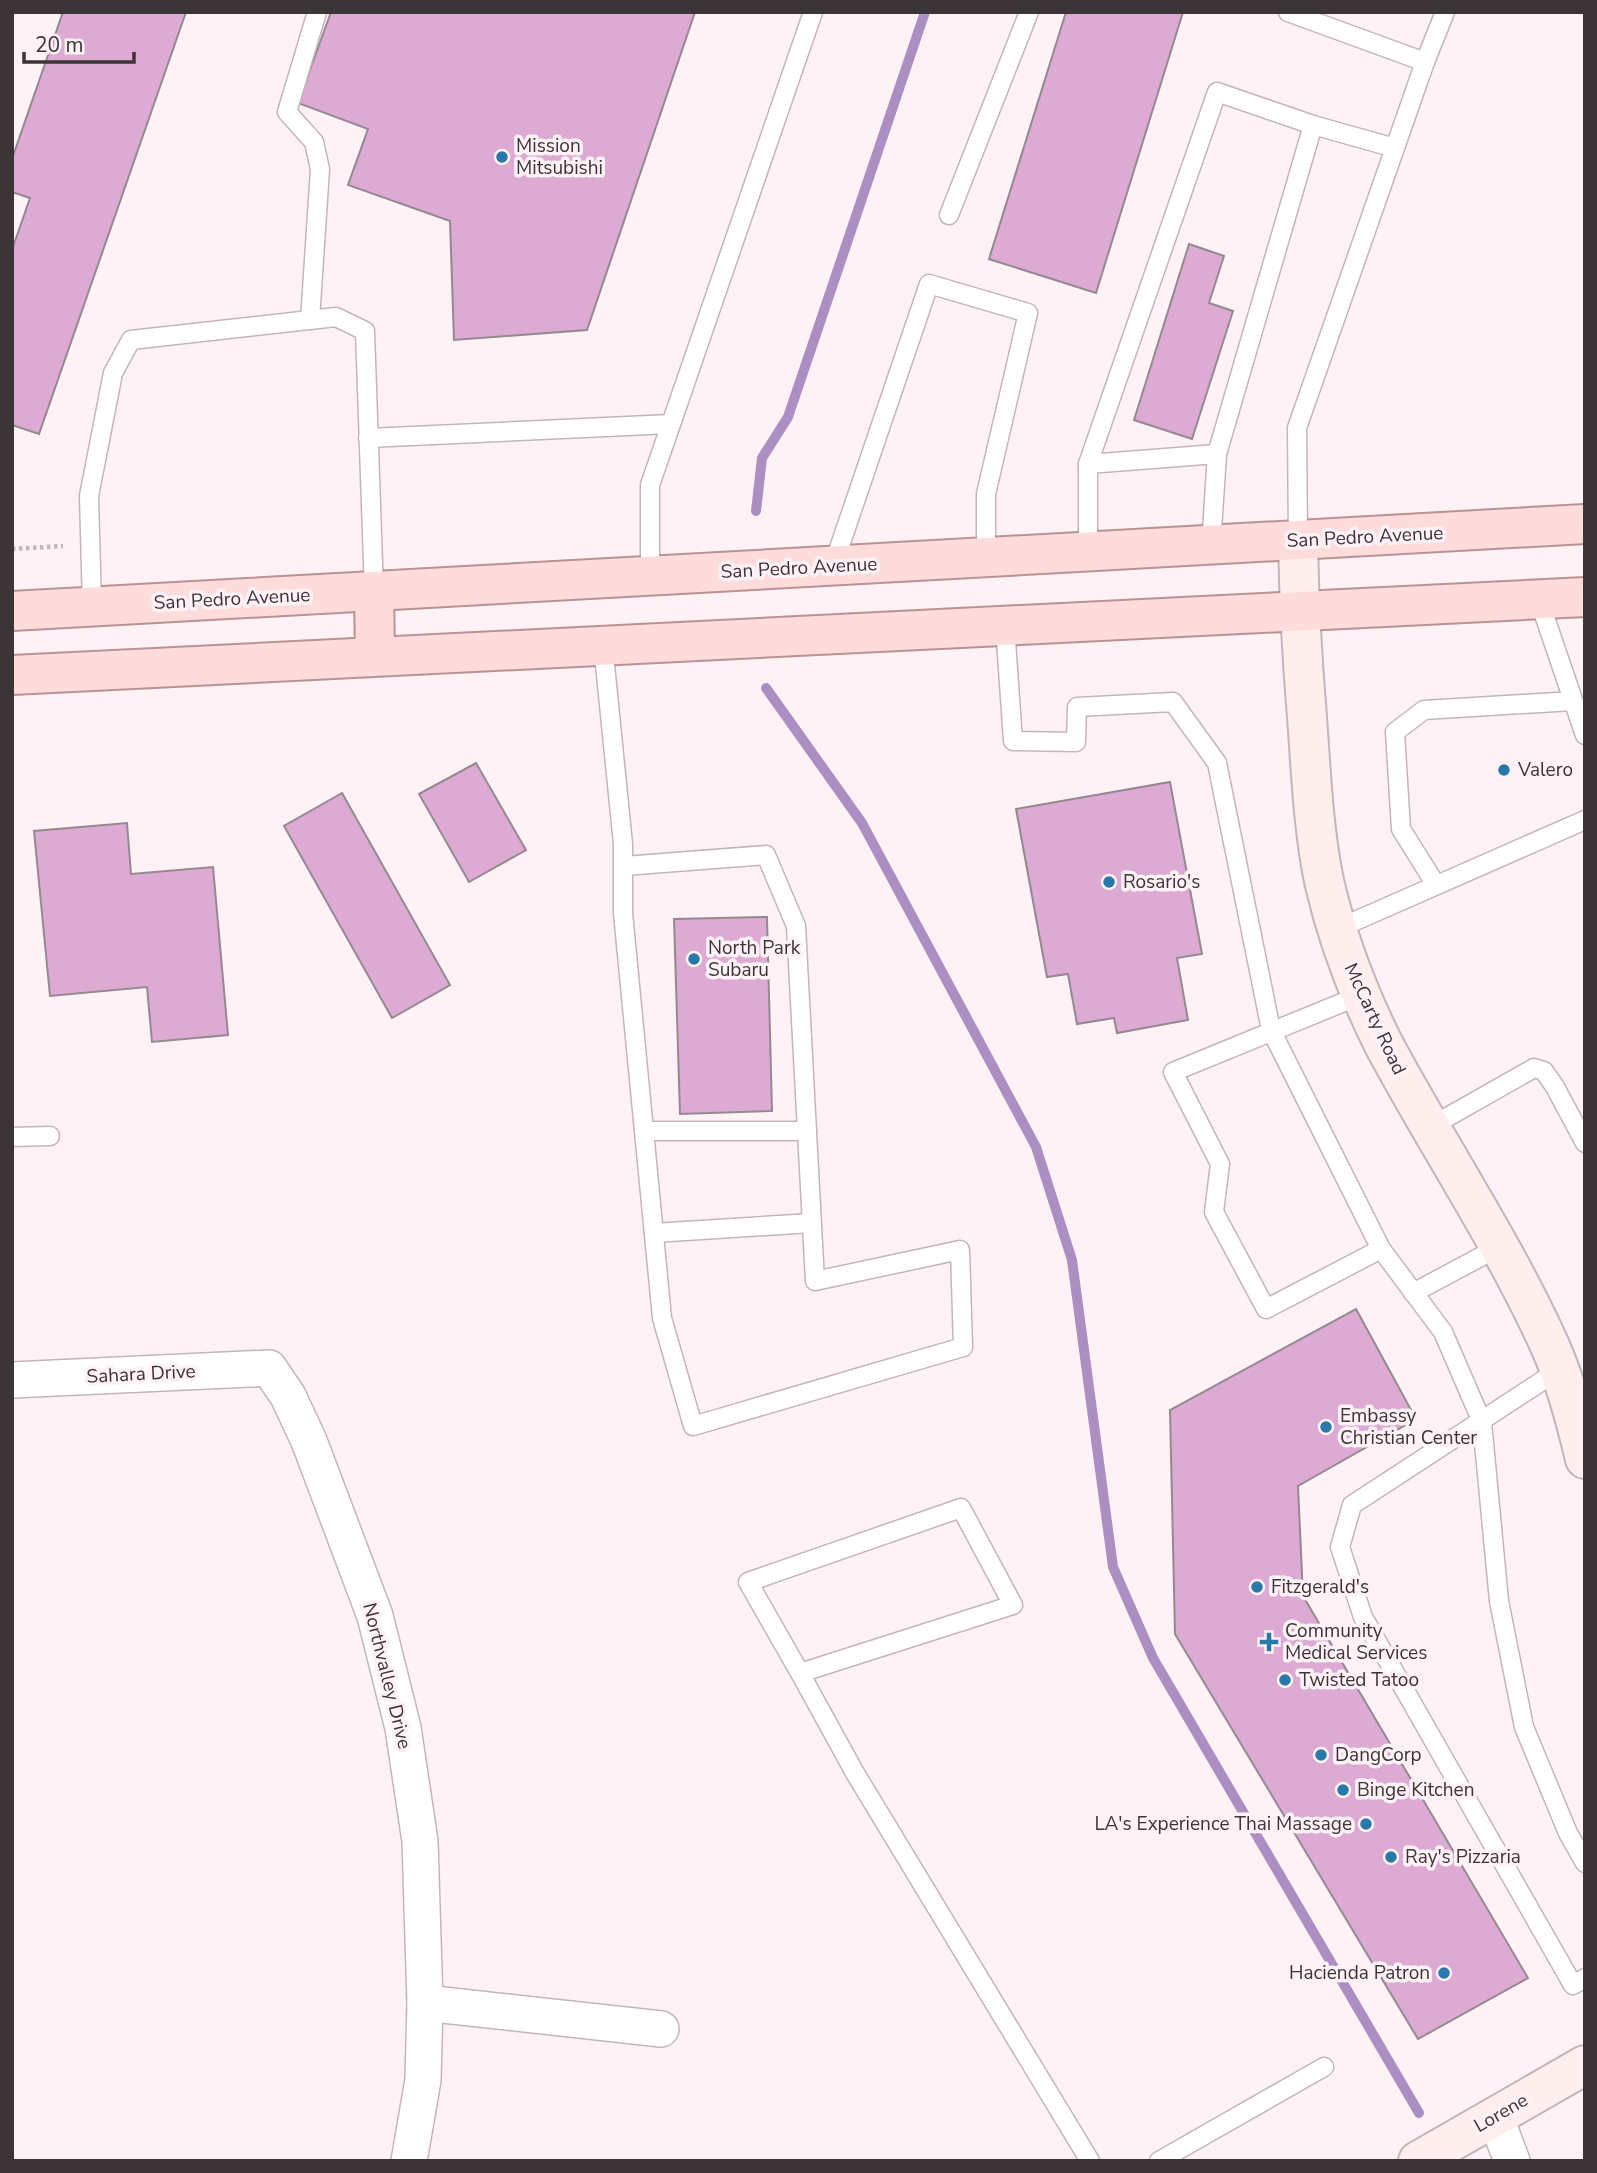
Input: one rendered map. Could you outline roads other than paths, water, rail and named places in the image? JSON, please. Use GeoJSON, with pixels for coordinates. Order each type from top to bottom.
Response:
{"type":"FeatureCollection","features":[{"type":"Feature","properties":{"kind":"main road","name":"San Pedro Avenue"},"geometry":{"type":"LineString","coordinates":[[12,611],[1585,524]]}},
{"type":"Feature","properties":{"kind":"main road"},"geometry":{"type":"LineString","coordinates":[[374,592],[375,656]]}},
{"type":"Feature","properties":{"kind":"main road"},"geometry":{"type":"LineString","coordinates":[[12,675],[1585,597]]}},
{"type":"Feature","properties":{"kind":"street","name":"McCarty Road"},"geometry":{"type":"LineString","coordinates":[[1298,541],[1299,611],[1314,811],[1324,880],[1337,929],[1361,995],[1384,1045],[1520,1283],[1551,1349],[1575,1419],[1585,1459]]}},
{"type":"Feature","properties":{"kind":"street","name":"Sahara Drive"},"geometry":{"type":"LineString","coordinates":[[12,1380],[269,1368]]}},
{"type":"Feature","properties":{"kind":"street","name":"Northvalley Drive"},"geometry":{"type":"LineString","coordinates":[[269,1368],[288,1395],[309,1441],[375,1616],[403,1728],[419,1842],[425,2003],[423,2080],[409,2161]]}},
{"type":"Feature","properties":{"kind":"street"},"geometry":{"type":"LineString","coordinates":[[425,2003],[661,2029]]}},
{"type":"Feature","properties":{"kind":"street","name":"Lorene"},"geometry":{"type":"LineString","coordinates":[[1418,2161],[1585,2065]]}},
{"type":"Feature","properties":{"kind":"street"},"geometry":{"type":"LineString","coordinates":[[1496,2116],[1512,2161]]}},
{"type":"Feature","properties":{"kind":"lane"},"geometry":{"type":"LineString","coordinates":[[310,320],[320,169],[314,142],[287,112],[317,12]]}},
{"type":"Feature","properties":{"kind":"lane"},"geometry":{"type":"LineString","coordinates":[[650,577],[650,485],[814,12]]}},
{"type":"Feature","properties":{"kind":"lane"},"geometry":{"type":"LineString","coordinates":[[949,215],[1029,12]]}},
{"type":"Feature","properties":{"kind":"lane"},"geometry":{"type":"LineString","coordinates":[[1288,12],[1425,62]]}},
{"type":"Feature","properties":{"kind":"lane"},"geometry":{"type":"LineString","coordinates":[[1298,541],[1297,428],[1445,12]]}},
{"type":"Feature","properties":{"kind":"lane"},"geometry":{"type":"LineString","coordinates":[[1088,553],[1088,464],[1217,92],[1313,125],[1395,148]]}},
{"type":"Feature","properties":{"kind":"lane"},"geometry":{"type":"LineString","coordinates":[[1211,546],[1217,454],[1313,125]]}},
{"type":"Feature","properties":{"kind":"lane"},"geometry":{"type":"LineString","coordinates":[[833,566],[929,284],[1028,313],[986,494],[986,558]]}},
{"type":"Feature","properties":{"kind":"lane"},"geometry":{"type":"LineString","coordinates":[[92,607],[89,496],[113,373],[131,340],[336,317],[365,331],[374,592]]}},
{"type":"Feature","properties":{"kind":"lane"},"geometry":{"type":"LineString","coordinates":[[368,438],[671,424]]}},
{"type":"Feature","properties":{"kind":"lane"},"geometry":{"type":"LineString","coordinates":[[1088,464],[1217,454]]}},
{"type":"Feature","properties":{"kind":"lane"},"geometry":{"type":"LineString","coordinates":[[1539,600],[1585,735]]}},
{"type":"Feature","properties":{"kind":"lane"},"geometry":{"type":"LineString","coordinates":[[1005,626],[1013,741],[1076,742],[1077,707],[1173,702],[1217,763],[1271,1030],[1381,1249],[1443,1332],[1482,1422],[1499,1601],[1524,1727],[1569,1833],[1585,1863]]}},
{"type":"Feature","properties":{"kind":"lane"},"geometry":{"type":"LineString","coordinates":[[603,645],[623,844],[623,913],[662,1318],[694,1426],[963,1347],[960,1250],[814,1281],[796,926],[766,855],[624,866]]}},
{"type":"Feature","properties":{"kind":"lane"},"geometry":{"type":"LineString","coordinates":[[1436,885],[1401,829],[1395,732],[1424,710],[1573,701]]}},
{"type":"Feature","properties":{"kind":"lane"},"geometry":{"type":"LineString","coordinates":[[1337,929],[1585,820]]}},
{"type":"Feature","properties":{"kind":"lane"},"geometry":{"type":"LineString","coordinates":[[1361,995],[1172,1072],[1220,1164],[1214,1212],[1265,1309],[1381,1249]]}},
{"type":"Feature","properties":{"kind":"lane"},"geometry":{"type":"LineString","coordinates":[[1430,1127],[1534,1068],[1544,1071],[1555,1087],[1585,1143]]}},
{"type":"Feature","properties":{"kind":"lane"},"geometry":{"type":"LineString","coordinates":[[644,1131],[807,1130]]}},
{"type":"Feature","properties":{"kind":"lane"},"geometry":{"type":"LineString","coordinates":[[12,1137],[50,1136]]}},
{"type":"Feature","properties":{"kind":"lane"},"geometry":{"type":"LineString","coordinates":[[654,1233],[811,1223]]}},
{"type":"Feature","properties":{"kind":"lane"},"geometry":{"type":"LineString","coordinates":[[1413,1293],[1499,1247]]}},
{"type":"Feature","properties":{"kind":"lane"},"geometry":{"type":"LineString","coordinates":[[1559,1370],[1352,1505],[1340,1547],[1363,1617],[1573,1985],[1585,1978]]}},
{"type":"Feature","properties":{"kind":"lane"},"geometry":{"type":"LineString","coordinates":[[800,1673],[1013,1605],[961,1508],[748,1582],[855,1773],[1090,2161]]}},
{"type":"Feature","properties":{"kind":"lane"},"geometry":{"type":"LineString","coordinates":[[1159,2161],[1324,2067]]}},
{"type":"Feature","properties":{"kind":"waterway"},"geometry":{"type":"LineString","coordinates":[[756,511],[762,458],[788,417],[925,12]]}},
{"type":"Feature","properties":{"kind":"waterway"},"geometry":{"type":"LineString","coordinates":[[766,688],[862,823],[1036,1147],[1072,1260],[1113,1567],[1153,1658],[1419,2113]]}},
{"type":"Feature","properties":{"kind":"place","name":"Mission Mitsubishi"},"geometry":{"type":"Point","coordinates":[502,157]}},
{"type":"Feature","properties":{"kind":"place","name":"Valero"},"geometry":{"type":"Point","coordinates":[1504,770]}},
{"type":"Feature","properties":{"kind":"place","name":"Rosario's"},"geometry":{"type":"Point","coordinates":[1109,882]}},
{"type":"Feature","properties":{"kind":"place","name":"North Park Subaru"},"geometry":{"type":"Point","coordinates":[694,959]}},
{"type":"Feature","properties":{"kind":"place","name":"Embassy Christian Center"},"geometry":{"type":"Point","coordinates":[1326,1427]}},
{"type":"Feature","properties":{"kind":"place","name":"Fitzgerald's"},"geometry":{"type":"Point","coordinates":[1257,1587]}},
{"type":"Feature","properties":{"kind":"place","name":"Community Medical Services"},"geometry":{"type":"Point","coordinates":[1269,1642]}},
{"type":"Feature","properties":{"kind":"place","name":"Twisted Tatoo"},"geometry":{"type":"Point","coordinates":[1285,1680]}},
{"type":"Feature","properties":{"kind":"place","name":"DangCorp"},"geometry":{"type":"Point","coordinates":[1321,1755]}},
{"type":"Feature","properties":{"kind":"place","name":"Binge Kitchen"},"geometry":{"type":"Point","coordinates":[1343,1790]}},
{"type":"Feature","properties":{"kind":"place","name":"LA's Experience Thai Massage"},"geometry":{"type":"Point","coordinates":[1366,1824]}},
{"type":"Feature","properties":{"kind":"place","name":"Ray's Pizzaria"},"geometry":{"type":"Point","coordinates":[1391,1857]}},
{"type":"Feature","properties":{"kind":"place","name":"Hacienda Patron"},"geometry":{"type":"Point","coordinates":[1444,1973]}}]}
